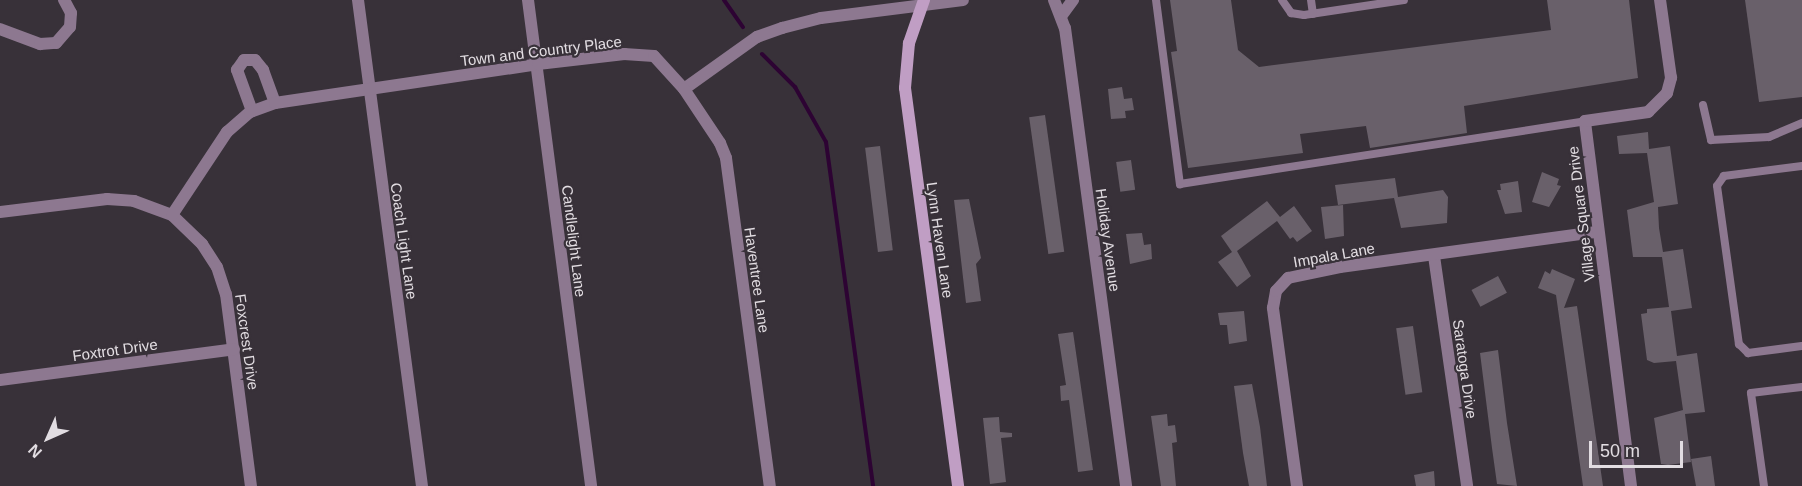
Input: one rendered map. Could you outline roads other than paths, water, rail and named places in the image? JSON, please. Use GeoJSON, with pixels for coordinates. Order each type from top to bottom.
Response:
{"type":"FeatureCollection","features":[{"type":"Feature","properties":{"kind":"street"},"geometry":{"type":"LineString","coordinates":[[0,29],[40,44],[56,44],[70,27],[72,13],[64,0]]}},
{"type":"Feature","properties":{"kind":"street","name":"Coach Light Lane"},"geometry":{"type":"LineString","coordinates":[[358,0],[422,486]]}},
{"type":"Feature","properties":{"kind":"street","name":"Candlelight Lane"},"geometry":{"type":"LineString","coordinates":[[528,0],[591,486]]}},
{"type":"Feature","properties":{"kind":"street"},"geometry":{"type":"LineString","coordinates":[[684,89],[757,37],[782,28],[821,18],[963,0]]}},
{"type":"Feature","properties":{"kind":"street","name":"Holiday Avenue"},"geometry":{"type":"LineString","coordinates":[[1054,0],[1062,15],[1126,486]]}},
{"type":"Feature","properties":{"kind":"street"},"geometry":{"type":"LineString","coordinates":[[1062,15],[1072,0]]}},
{"type":"Feature","properties":{"kind":"street"},"geometry":{"type":"LineString","coordinates":[[1585,121],[1648,112],[1666,93],[1671,78],[1660,0]]}},
{"type":"Feature","properties":{"kind":"street","name":"Lynn Haven Lane"},"geometry":{"type":"LineString","coordinates":[[923,4],[909,43],[905,88],[958,486]]}},
{"type":"Feature","properties":{"kind":"street","name":"Town and Country Place"},"geometry":{"type":"LineString","coordinates":[[172,215],[227,132],[252,111],[275,102],[369,91],[538,64],[647,55],[665,65],[684,89]]}},
{"type":"Feature","properties":{"kind":"street"},"geometry":{"type":"LineString","coordinates":[[252,111],[237,70],[244,60],[255,60],[263,70],[275,102]]}},
{"type":"Feature","properties":{"kind":"street","name":"Haventree Lane"},"geometry":{"type":"LineString","coordinates":[[684,89],[720,143],[726,158],[770,486]]}},
{"type":"Feature","properties":{"kind":"street","name":"Village Square Drive"},"geometry":{"type":"LineString","coordinates":[[1585,121],[1597,232],[1631,486]]}},
{"type":"Feature","properties":{"kind":"street","name":"Foxcrest Drive"},"geometry":{"type":"LineString","coordinates":[[0,212],[108,199],[134,201],[172,215],[202,243],[217,267],[226,294],[251,486]]}},
{"type":"Feature","properties":{"kind":"street","name":"Impala Lane"},"geometry":{"type":"LineString","coordinates":[[1297,486],[1273,308],[1276,291],[1288,278],[1312,272],[1597,232]]}},
{"type":"Feature","properties":{"kind":"street","name":"Saratoga Drive"},"geometry":{"type":"LineString","coordinates":[[1434,256],[1467,486]]}},
{"type":"Feature","properties":{"kind":"street","name":"Foxtrot Drive"},"geometry":{"type":"LineString","coordinates":[[0,380],[234,349]]}},
{"type":"Feature","properties":{"kind":"lane"},"geometry":{"type":"LineString","coordinates":[[1156,0],[1180,184],[1585,121]]}},
{"type":"Feature","properties":{"kind":"lane"},"geometry":{"type":"LineString","coordinates":[[1282,0],[1294,15],[1399,0]]}},
{"type":"Feature","properties":{"kind":"lane"},"geometry":{"type":"LineString","coordinates":[[1311,0],[1313,14]]}},
{"type":"Feature","properties":{"kind":"lane"},"geometry":{"type":"LineString","coordinates":[[1340,0],[1341,10]]}},
{"type":"Feature","properties":{"kind":"lane"},"geometry":{"type":"LineString","coordinates":[[1703,105],[1711,140],[1769,137],[1802,123]]}},
{"type":"Feature","properties":{"kind":"lane"},"geometry":{"type":"LineString","coordinates":[[1802,166],[1724,177],[1717,186],[1739,344],[1748,353],[1802,346]]}},
{"type":"Feature","properties":{"kind":"lane"},"geometry":{"type":"LineString","coordinates":[[1764,486],[1751,393],[1802,387]]}},
{"type":"Feature","properties":{"kind":"waterway"},"geometry":{"type":"LineString","coordinates":[[724,0],[743,27]]}},
{"type":"Feature","properties":{"kind":"waterway"},"geometry":{"type":"LineString","coordinates":[[762,54],[795,87],[826,142],[873,486]]}}]}
